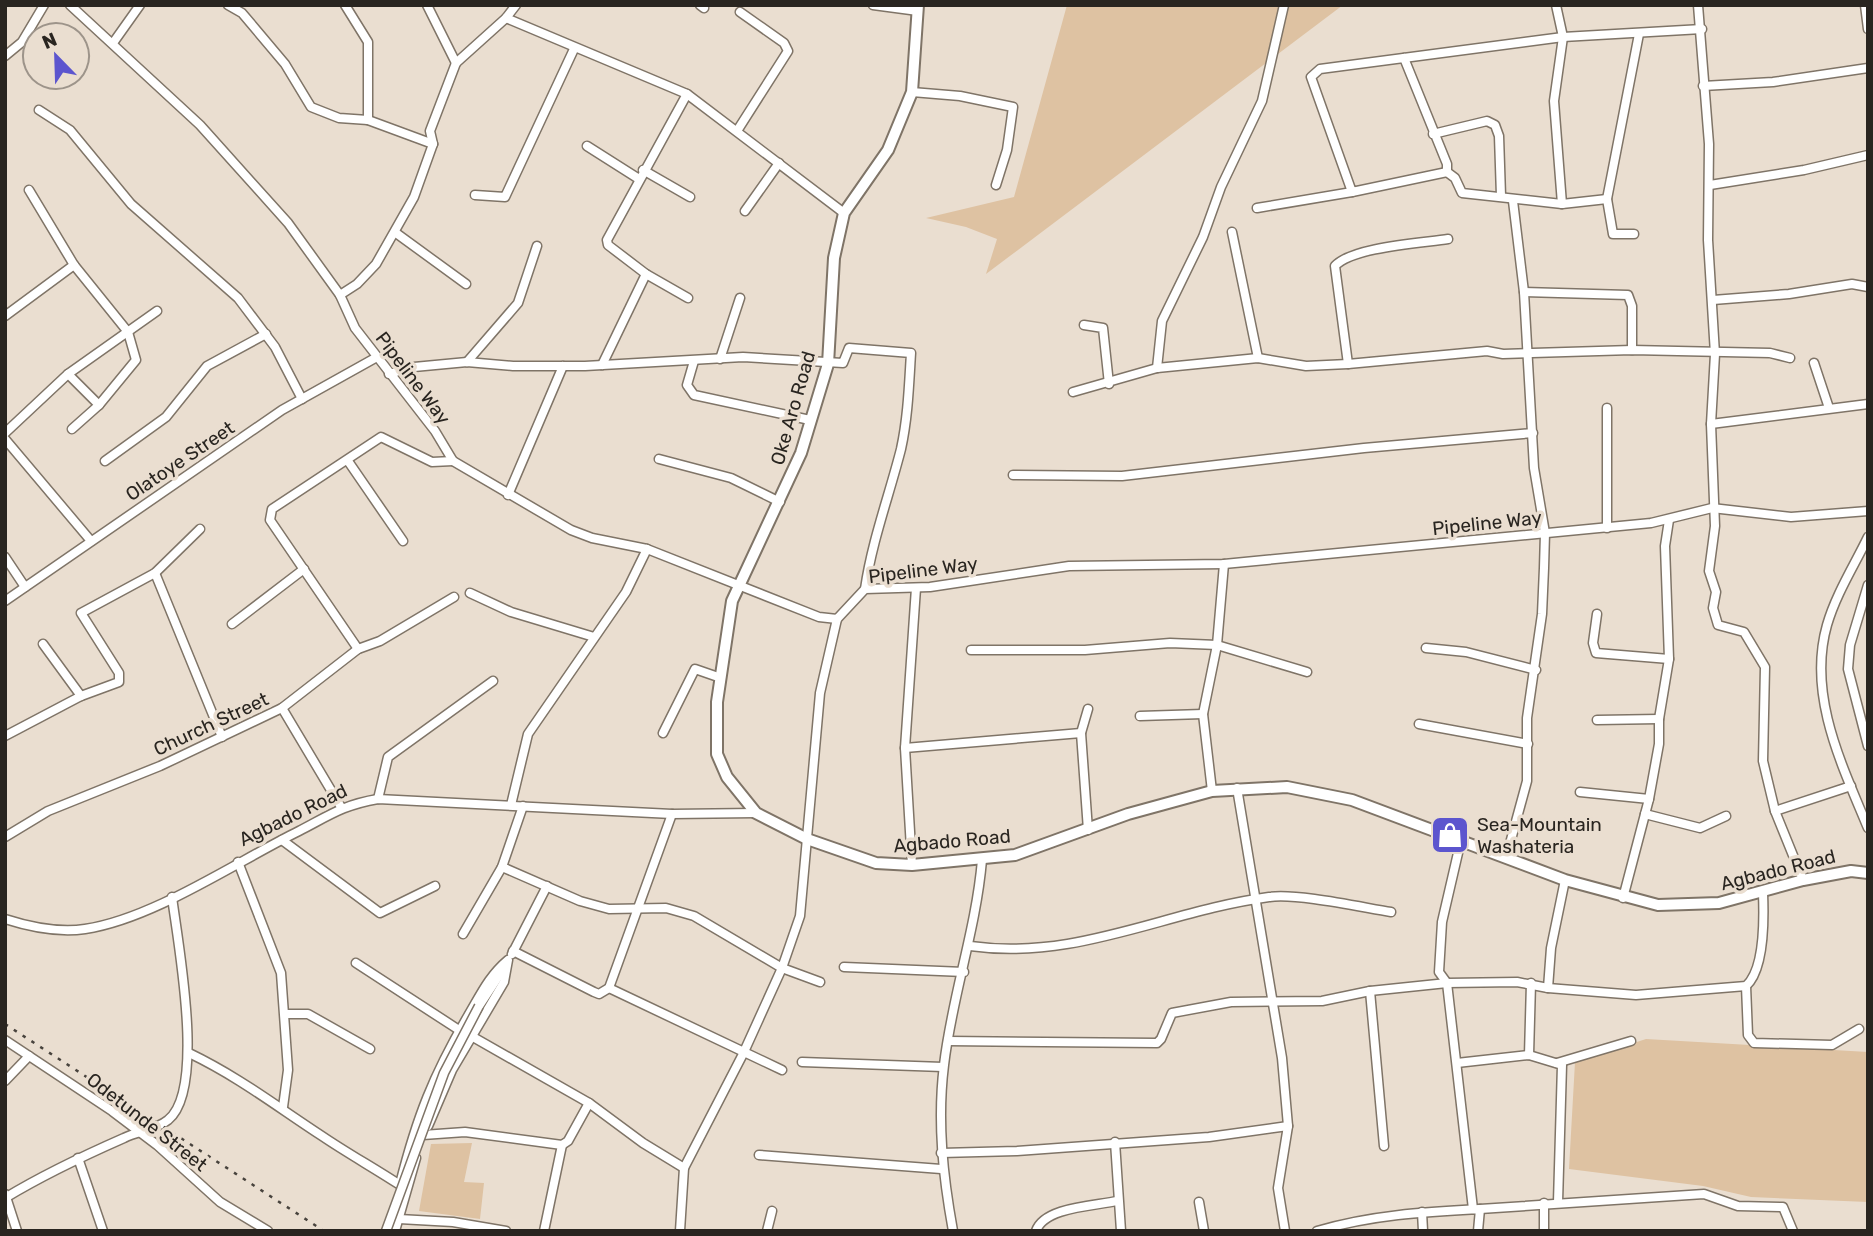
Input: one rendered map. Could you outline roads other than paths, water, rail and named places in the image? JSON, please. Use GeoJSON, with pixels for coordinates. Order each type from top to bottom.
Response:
{"type":"FeatureCollection","features":[{"type":"Feature","properties":{"kind":"main road","name":"Oke Aro Road"},"geometry":{"type":"LineString","coordinates":[[756,813],[727,777],[717,754],[715,735],[732,601],[801,453],[828,364],[834,258],[844,213],[888,150],[912,92],[918,8]]}},
{"type":"Feature","properties":{"kind":"main road","name":"Agbado Road"},"geometry":{"type":"LineString","coordinates":[[756,813],[807,839],[883,865],[912,865],[1015,855],[1128,814],[1213,791],[1237,788],[1309,789],[1352,800],[1565,880],[1623,898],[1658,905],[1718,903],[1763,893],[1803,880],[1851,871],[1868,873]]}},
{"type":"Feature","properties":{"kind":"street"},"geometry":{"type":"LineString","coordinates":[[5,56],[22,42],[44,5]]}},
{"type":"Feature","properties":{"kind":"street","name":"Pipeline Way"},"geometry":{"type":"LineString","coordinates":[[70,5],[200,125],[288,223],[340,295],[348,316],[389,374],[427,420],[453,461],[571,530],[592,538],[647,550],[819,617],[838,619],[865,589],[916,588],[1069,566],[1224,564],[1607,528],[1669,520],[1712,508],[1791,517],[1868,511]]}},
{"type":"Feature","properties":{"kind":"street"},"geometry":{"type":"LineString","coordinates":[[113,43],[140,5]]}},
{"type":"Feature","properties":{"kind":"street"},"geometry":{"type":"LineString","coordinates":[[228,5],[242,13],[285,64],[311,107],[339,118],[368,120],[433,145]]}},
{"type":"Feature","properties":{"kind":"street"},"geometry":{"type":"LineString","coordinates":[[345,5],[368,42],[368,120]]}},
{"type":"Feature","properties":{"kind":"street"},"geometry":{"type":"LineString","coordinates":[[427,5],[456,63]]}},
{"type":"Feature","properties":{"kind":"street"},"geometry":{"type":"LineString","coordinates":[[340,295],[367,275],[396,233],[414,197],[433,145],[430,131],[456,63],[506,18],[516,5]]}},
{"type":"Feature","properties":{"kind":"street"},"geometry":{"type":"LineString","coordinates":[[873,5],[918,8]]}},
{"type":"Feature","properties":{"kind":"street"},"geometry":{"type":"LineString","coordinates":[[1157,368],[1162,321],[1203,237],[1221,187],[1262,101],[1284,5]]}},
{"type":"Feature","properties":{"kind":"street"},"geometry":{"type":"LineString","coordinates":[[1556,5],[1563,37],[1554,101],[1562,204]]}},
{"type":"Feature","properties":{"kind":"street"},"geometry":{"type":"LineString","coordinates":[[1699,5],[1710,185],[1708,240],[1715,354],[1712,424],[1712,508],[1715,526],[1709,571],[1716,592],[1714,619],[1718,625],[1744,632],[1765,667],[1763,761],[1775,811],[1803,880]]}},
{"type":"Feature","properties":{"kind":"street"},"geometry":{"type":"LineString","coordinates":[[1865,5],[1868,29]]}},
{"type":"Feature","properties":{"kind":"street"},"geometry":{"type":"LineString","coordinates":[[737,131],[788,51],[784,43],[740,12]]}},
{"type":"Feature","properties":{"kind":"street"},"geometry":{"type":"LineString","coordinates":[[506,18],[574,49],[687,94],[844,213]]}},
{"type":"Feature","properties":{"kind":"street"},"geometry":{"type":"LineString","coordinates":[[1352,192],[1311,77],[1320,69],[1563,37],[1702,29]]}},
{"type":"Feature","properties":{"kind":"street"},"geometry":{"type":"LineString","coordinates":[[1634,234],[1613,234],[1607,199],[1639,34]]}},
{"type":"Feature","properties":{"kind":"street"},"geometry":{"type":"LineString","coordinates":[[475,195],[505,197],[574,49]]}},
{"type":"Feature","properties":{"kind":"street"},"geometry":{"type":"LineString","coordinates":[[1404,58],[1447,164],[1447,173]]}},
{"type":"Feature","properties":{"kind":"street"},"geometry":{"type":"LineString","coordinates":[[1703,86],[1773,82],[1868,68]]}},
{"type":"Feature","properties":{"kind":"street"},"geometry":{"type":"LineString","coordinates":[[912,92],[960,96],[1013,107],[1007,150],[996,185]]}},
{"type":"Feature","properties":{"kind":"street"},"geometry":{"type":"LineString","coordinates":[[687,94],[607,240],[608,245],[646,274],[688,298]]}},
{"type":"Feature","properties":{"kind":"street"},"geometry":{"type":"LineString","coordinates":[[38,110],[70,130],[131,204],[238,298],[266,334],[302,399]]}},
{"type":"Feature","properties":{"kind":"street"},"geometry":{"type":"LineString","coordinates":[[1433,134],[1487,121],[1495,125],[1499,136],[1501,196]]}},
{"type":"Feature","properties":{"kind":"street"},"geometry":{"type":"LineString","coordinates":[[586,146],[690,197]]}},
{"type":"Feature","properties":{"kind":"street"},"geometry":{"type":"LineString","coordinates":[[1710,185],[1804,170],[1868,155]]}},
{"type":"Feature","properties":{"kind":"street"},"geometry":{"type":"LineString","coordinates":[[745,211],[779,163]]}},
{"type":"Feature","properties":{"kind":"street"},"geometry":{"type":"LineString","coordinates":[[1257,208],[1447,173],[1455,178],[1462,193],[1501,196],[1513,201],[1562,204],[1607,199]]}},
{"type":"Feature","properties":{"kind":"street"},"geometry":{"type":"LineString","coordinates":[[29,190],[74,265],[128,332],[136,360],[99,405],[72,429]]}},
{"type":"Feature","properties":{"kind":"street"},"geometry":{"type":"LineString","coordinates":[[1506,858],[1527,781],[1527,718],[1542,614],[1545,533],[1534,468],[1524,292],[1513,201]]}},
{"type":"Feature","properties":{"kind":"street"},"geometry":{"type":"LineString","coordinates":[[1232,232],[1258,358]]}},
{"type":"Feature","properties":{"kind":"street"},"geometry":{"type":"LineString","coordinates":[[396,233],[466,284]]}},
{"type":"Feature","properties":{"kind":"street"},"geometry":{"type":"LineString","coordinates":[[1348,364],[1335,266],[1352,256],[1389,247],[1448,239]]}},
{"type":"Feature","properties":{"kind":"street"},"geometry":{"type":"LineString","coordinates":[[467,362],[518,303],[537,246]]}},
{"type":"Feature","properties":{"kind":"street"},"geometry":{"type":"LineString","coordinates":[[5,316],[74,265]]}},
{"type":"Feature","properties":{"kind":"street"},"geometry":{"type":"LineString","coordinates":[[602,365],[646,274]]}},
{"type":"Feature","properties":{"kind":"street"},"geometry":{"type":"LineString","coordinates":[[1713,300],[1789,294],[1852,284],[1868,287]]}},
{"type":"Feature","properties":{"kind":"street"},"geometry":{"type":"LineString","coordinates":[[1524,292],[1628,295],[1632,306],[1632,350]]}},
{"type":"Feature","properties":{"kind":"street"},"geometry":{"type":"LineString","coordinates":[[720,359],[740,298]]}},
{"type":"Feature","properties":{"kind":"street"},"geometry":{"type":"LineString","coordinates":[[5,433],[68,374],[157,310]]}},
{"type":"Feature","properties":{"kind":"street"},"geometry":{"type":"LineString","coordinates":[[1084,325],[1100,327],[1104,331],[1109,384]]}},
{"type":"Feature","properties":{"kind":"street"},"geometry":{"type":"LineString","coordinates":[[105,461],[166,417],[207,366],[266,334]]}},
{"type":"Feature","properties":{"kind":"street"},"geometry":{"type":"LineString","coordinates":[[389,374],[414,367],[467,362],[563,366],[769,357],[828,364],[843,363],[849,348],[911,353],[909,400],[901,448],[870,555],[865,589]]}},
{"type":"Feature","properties":{"kind":"street"},"geometry":{"type":"LineString","coordinates":[[1073,392],[1109,384],[1157,368],[1258,358],[1306,366],[1487,351],[1503,354],[1526,351],[1632,350],[1715,354],[1770,353],[1790,358]]}},
{"type":"Feature","properties":{"kind":"street","name":"Olatoye Street"},"geometry":{"type":"LineString","coordinates":[[5,601],[302,399],[377,357]]}},
{"type":"Feature","properties":{"kind":"street"},"geometry":{"type":"LineString","coordinates":[[694,361],[687,385],[694,395],[810,420]]}},
{"type":"Feature","properties":{"kind":"street"},"geometry":{"type":"LineString","coordinates":[[1814,363],[1829,408]]}},
{"type":"Feature","properties":{"kind":"street"},"geometry":{"type":"LineString","coordinates":[[508,495],[563,366]]}},
{"type":"Feature","properties":{"kind":"street"},"geometry":{"type":"LineString","coordinates":[[68,374],[99,405]]}},
{"type":"Feature","properties":{"kind":"street"},"geometry":{"type":"LineString","coordinates":[[1712,424],[1868,404]]}},
{"type":"Feature","properties":{"kind":"street"},"geometry":{"type":"LineString","coordinates":[[1607,408],[1607,528]]}},
{"type":"Feature","properties":{"kind":"street"},"geometry":{"type":"LineString","coordinates":[[1013,475],[1122,476],[1533,433]]}},
{"type":"Feature","properties":{"kind":"street"},"geometry":{"type":"LineString","coordinates":[[358,649],[270,520],[269,514],[272,509],[381,437],[432,462],[453,461]]}},
{"type":"Feature","properties":{"kind":"street"},"geometry":{"type":"LineString","coordinates":[[5,439],[91,541]]}},
{"type":"Feature","properties":{"kind":"street"},"geometry":{"type":"LineString","coordinates":[[659,459],[731,478],[780,502]]}},
{"type":"Feature","properties":{"kind":"street"},"geometry":{"type":"LineString","coordinates":[[348,461],[403,541]]}},
{"type":"Feature","properties":{"kind":"street"},"geometry":{"type":"LineString","coordinates":[[1623,898],[1646,814],[1659,744],[1659,719],[1669,659],[1665,546],[1669,520]]}},
{"type":"Feature","properties":{"kind":"street"},"geometry":{"type":"LineString","coordinates":[[5,736],[81,696],[115,685],[120,677],[81,614],[155,573],[200,529]]}},
{"type":"Feature","properties":{"kind":"street"},"geometry":{"type":"LineString","coordinates":[[1868,537],[1827,626],[1820,671],[1825,709],[1868,828]]}},
{"type":"Feature","properties":{"kind":"street"},"geometry":{"type":"LineString","coordinates":[[511,805],[528,734],[626,592],[647,550]]}},
{"type":"Feature","properties":{"kind":"street"},"geometry":{"type":"LineString","coordinates":[[5,557],[25,587]]}},
{"type":"Feature","properties":{"kind":"street"},"geometry":{"type":"LineString","coordinates":[[1213,791],[1203,714],[1217,645],[1224,564]]}},
{"type":"Feature","properties":{"kind":"street"},"geometry":{"type":"LineString","coordinates":[[232,624],[304,569]]}},
{"type":"Feature","properties":{"kind":"street"},"geometry":{"type":"LineString","coordinates":[[155,573],[222,737]]}},
{"type":"Feature","properties":{"kind":"street"},"geometry":{"type":"LineString","coordinates":[[1868,585],[1850,645],[1848,669],[1868,746]]}},
{"type":"Feature","properties":{"kind":"street"},"geometry":{"type":"LineString","coordinates":[[912,865],[905,748],[916,588]]}},
{"type":"Feature","properties":{"kind":"street"},"geometry":{"type":"LineString","coordinates":[[470,593],[511,612],[594,636]]}},
{"type":"Feature","properties":{"kind":"street","name":"Church Street"},"geometry":{"type":"LineString","coordinates":[[5,836],[48,811],[160,766],[282,708],[358,649],[380,641],[454,597]]}},
{"type":"Feature","properties":{"kind":"street"},"geometry":{"type":"LineString","coordinates":[[1597,614],[1593,643],[1596,653],[1669,659]]}},
{"type":"Feature","properties":{"kind":"street"},"geometry":{"type":"LineString","coordinates":[[680,1231],[684,1168],[743,1054],[782,968],[800,916],[820,693],[838,619]]}},
{"type":"Feature","properties":{"kind":"street"},"geometry":{"type":"LineString","coordinates":[[971,650],[1085,650],[1170,643],[1217,645],[1307,672]]}},
{"type":"Feature","properties":{"kind":"street"},"geometry":{"type":"LineString","coordinates":[[43,644],[81,696]]}},
{"type":"Feature","properties":{"kind":"street"},"geometry":{"type":"LineString","coordinates":[[1426,648],[1466,652],[1535,670]]}},
{"type":"Feature","properties":{"kind":"street"},"geometry":{"type":"LineString","coordinates":[[663,733],[695,669],[702,669],[721,678]]}},
{"type":"Feature","properties":{"kind":"street"},"geometry":{"type":"LineString","coordinates":[[378,799],[388,757],[493,681]]}},
{"type":"Feature","properties":{"kind":"street"},"geometry":{"type":"LineString","coordinates":[[282,708],[341,807]]}},
{"type":"Feature","properties":{"kind":"street"},"geometry":{"type":"LineString","coordinates":[[1088,709],[1081,733],[1088,830]]}},
{"type":"Feature","properties":{"kind":"street"},"geometry":{"type":"LineString","coordinates":[[1140,716],[1203,714]]}},
{"type":"Feature","properties":{"kind":"street"},"geometry":{"type":"LineString","coordinates":[[1597,720],[1659,719]]}},
{"type":"Feature","properties":{"kind":"street"},"geometry":{"type":"LineString","coordinates":[[1419,724],[1528,744]]}},
{"type":"Feature","properties":{"kind":"street"},"geometry":{"type":"LineString","coordinates":[[905,748],[1081,733]]}},
{"type":"Feature","properties":{"kind":"street"},"geometry":{"type":"LineString","coordinates":[[1775,811],[1851,786]]}},
{"type":"Feature","properties":{"kind":"street"},"geometry":{"type":"LineString","coordinates":[[1237,788],[1282,1058],[1288,1126],[1278,1188],[1285,1231]]}},
{"type":"Feature","properties":{"kind":"street"},"geometry":{"type":"LineString","coordinates":[[1580,792],[1649,799]]}},
{"type":"Feature","properties":{"kind":"street","name":"Agbado Road"},"geometry":{"type":"LineString","coordinates":[[5,919],[41,928],[82,929],[126,918],[172,897],[341,807],[378,799],[672,814],[756,813]]}},
{"type":"Feature","properties":{"kind":"street"},"geometry":{"type":"LineString","coordinates":[[463,934],[502,867],[523,806]]}},
{"type":"Feature","properties":{"kind":"street"},"geometry":{"type":"LineString","coordinates":[[513,951],[599,994],[609,988],[635,909],[672,814]]}},
{"type":"Feature","properties":{"kind":"street"},"geometry":{"type":"LineString","coordinates":[[1646,814],[1700,828],[1726,817]]}},
{"type":"Feature","properties":{"kind":"street"},"geometry":{"type":"LineString","coordinates":[[282,840],[380,913],[435,886]]}},
{"type":"Feature","properties":{"kind":"street"},"geometry":{"type":"LineString","coordinates":[[1461,840],[1442,922],[1439,972],[1447,983],[1478,1231]]}},
{"type":"Feature","properties":{"kind":"street"},"geometry":{"type":"LineString","coordinates":[[953,1231],[941,1169],[943,1067],[970,946],[982,860]]}},
{"type":"Feature","properties":{"kind":"street"},"geometry":{"type":"LineString","coordinates":[[238,862],[281,973],[288,1070],[283,1107]]}},
{"type":"Feature","properties":{"kind":"street"},"geometry":{"type":"LineString","coordinates":[[502,867],[609,909],[666,908],[694,916],[782,968],[820,982]]}},
{"type":"Feature","properties":{"kind":"street"},"geometry":{"type":"LineString","coordinates":[[1548,988],[1551,948],[1565,880]]}},
{"type":"Feature","properties":{"kind":"street"},"geometry":{"type":"LineString","coordinates":[[386,1231],[444,1073],[547,886]]}},
{"type":"Feature","properties":{"kind":"street"},"geometry":{"type":"LineString","coordinates":[[948,1041],[1157,1043],[1172,1013],[1231,1002],[1272,999],[1322,1001],[1370,991],[1447,983],[1531,983],[1548,988],[1636,995],[1746,986],[1752,980],[1762,942],[1763,893]]}},
{"type":"Feature","properties":{"kind":"street"},"geometry":{"type":"LineString","coordinates":[[17,1231],[6,1196],[78,1158],[138,1131],[161,1125],[178,1109],[189,1053],[172,897]]}},
{"type":"Feature","properties":{"kind":"street"},"geometry":{"type":"LineString","coordinates":[[970,946],[1008,951],[1069,945],[1277,897],[1391,912]]}},
{"type":"Feature","properties":{"kind":"street"},"geometry":{"type":"LineString","coordinates":[[386,1231],[422,1105],[490,975],[508,960]]}},
{"type":"Feature","properties":{"kind":"street"},"geometry":{"type":"LineString","coordinates":[[395,1231],[423,1135],[452,1070],[504,982],[508,960]]}},
{"type":"Feature","properties":{"kind":"street"},"geometry":{"type":"LineString","coordinates":[[356,963],[459,1030]]}},
{"type":"Feature","properties":{"kind":"street"},"geometry":{"type":"LineString","coordinates":[[844,967],[964,972]]}},
{"type":"Feature","properties":{"kind":"street"},"geometry":{"type":"LineString","coordinates":[[1529,1055],[1531,983]]}},
{"type":"Feature","properties":{"kind":"street"},"geometry":{"type":"LineString","coordinates":[[1746,986],[1748,1035],[1754,1043],[1832,1045],[1858,1029]]}},
{"type":"Feature","properties":{"kind":"street"},"geometry":{"type":"LineString","coordinates":[[609,988],[635,998],[681,1025],[782,1070]]}},
{"type":"Feature","properties":{"kind":"street"},"geometry":{"type":"LineString","coordinates":[[1370,991],[1384,1146]]}},
{"type":"Feature","properties":{"kind":"street"},"geometry":{"type":"LineString","coordinates":[[286,1014],[308,1014],[370,1049]]}},
{"type":"Feature","properties":{"kind":"street"},"geometry":{"type":"LineString","coordinates":[[473,1037],[589,1103],[643,1143],[684,1168]]}},
{"type":"Feature","properties":{"kind":"street","name":"Odetunde Street"},"geometry":{"type":"LineString","coordinates":[[5,1040],[138,1131],[220,1202],[268,1231]]}},
{"type":"Feature","properties":{"kind":"street"},"geometry":{"type":"LineString","coordinates":[[1557,1063],[1631,1041]]}},
{"type":"Feature","properties":{"kind":"street"},"geometry":{"type":"LineString","coordinates":[[189,1053],[219,1067],[283,1107],[320,1135],[400,1185]]}},
{"type":"Feature","properties":{"kind":"street"},"geometry":{"type":"LineString","coordinates":[[1457,1063],[1529,1055],[1557,1063],[1564,1070],[1558,1202]]}},
{"type":"Feature","properties":{"kind":"street"},"geometry":{"type":"LineString","coordinates":[[5,1081],[29,1056]]}},
{"type":"Feature","properties":{"kind":"street"},"geometry":{"type":"LineString","coordinates":[[802,1062],[943,1067]]}},
{"type":"Feature","properties":{"kind":"street"},"geometry":{"type":"LineString","coordinates":[[423,1135],[465,1132],[562,1145],[568,1141],[589,1103]]}},
{"type":"Feature","properties":{"kind":"street"},"geometry":{"type":"LineString","coordinates":[[942,1153],[1017,1151],[1209,1137],[1288,1126]]}},
{"type":"Feature","properties":{"kind":"street"},"geometry":{"type":"LineString","coordinates":[[1115,1142],[1119,1186],[1116,1201],[1121,1231]]}},
{"type":"Feature","properties":{"kind":"street"},"geometry":{"type":"LineString","coordinates":[[544,1231],[562,1145]]}},
{"type":"Feature","properties":{"kind":"street"},"geometry":{"type":"LineString","coordinates":[[759,1155],[941,1169]]}},
{"type":"Feature","properties":{"kind":"street"},"geometry":{"type":"LineString","coordinates":[[78,1158],[103,1231]]}},
{"type":"Feature","properties":{"kind":"street"},"geometry":{"type":"LineString","coordinates":[[1317,1231],[1422,1212],[1704,1194],[1738,1206],[1783,1207],[1793,1231]]}},
{"type":"Feature","properties":{"kind":"street"},"geometry":{"type":"LineString","coordinates":[[1036,1231],[1040,1221],[1050,1215],[1116,1201]]}},
{"type":"Feature","properties":{"kind":"street"},"geometry":{"type":"LineString","coordinates":[[1199,1202],[1205,1231]]}},
{"type":"Feature","properties":{"kind":"street"},"geometry":{"type":"LineString","coordinates":[[1544,1203],[1544,1231]]}},
{"type":"Feature","properties":{"kind":"street"},"geometry":{"type":"LineString","coordinates":[[767,1231],[772,1211]]}},
{"type":"Feature","properties":{"kind":"street"},"geometry":{"type":"LineString","coordinates":[[1422,1212],[1423,1231]]}},
{"type":"Feature","properties":{"kind":"street"},"geometry":{"type":"LineString","coordinates":[[399,1219],[453,1222],[506,1231]]}},
{"type":"Feature","properties":{"kind":"railway"},"geometry":{"type":"LineString","coordinates":[[5,1024],[324,1231]]}},
{"type":"Feature","properties":{"kind":"place","name":"Sea-Mountain Washateria"},"geometry":{"type":"Point","coordinates":[1450,835]}}]}
